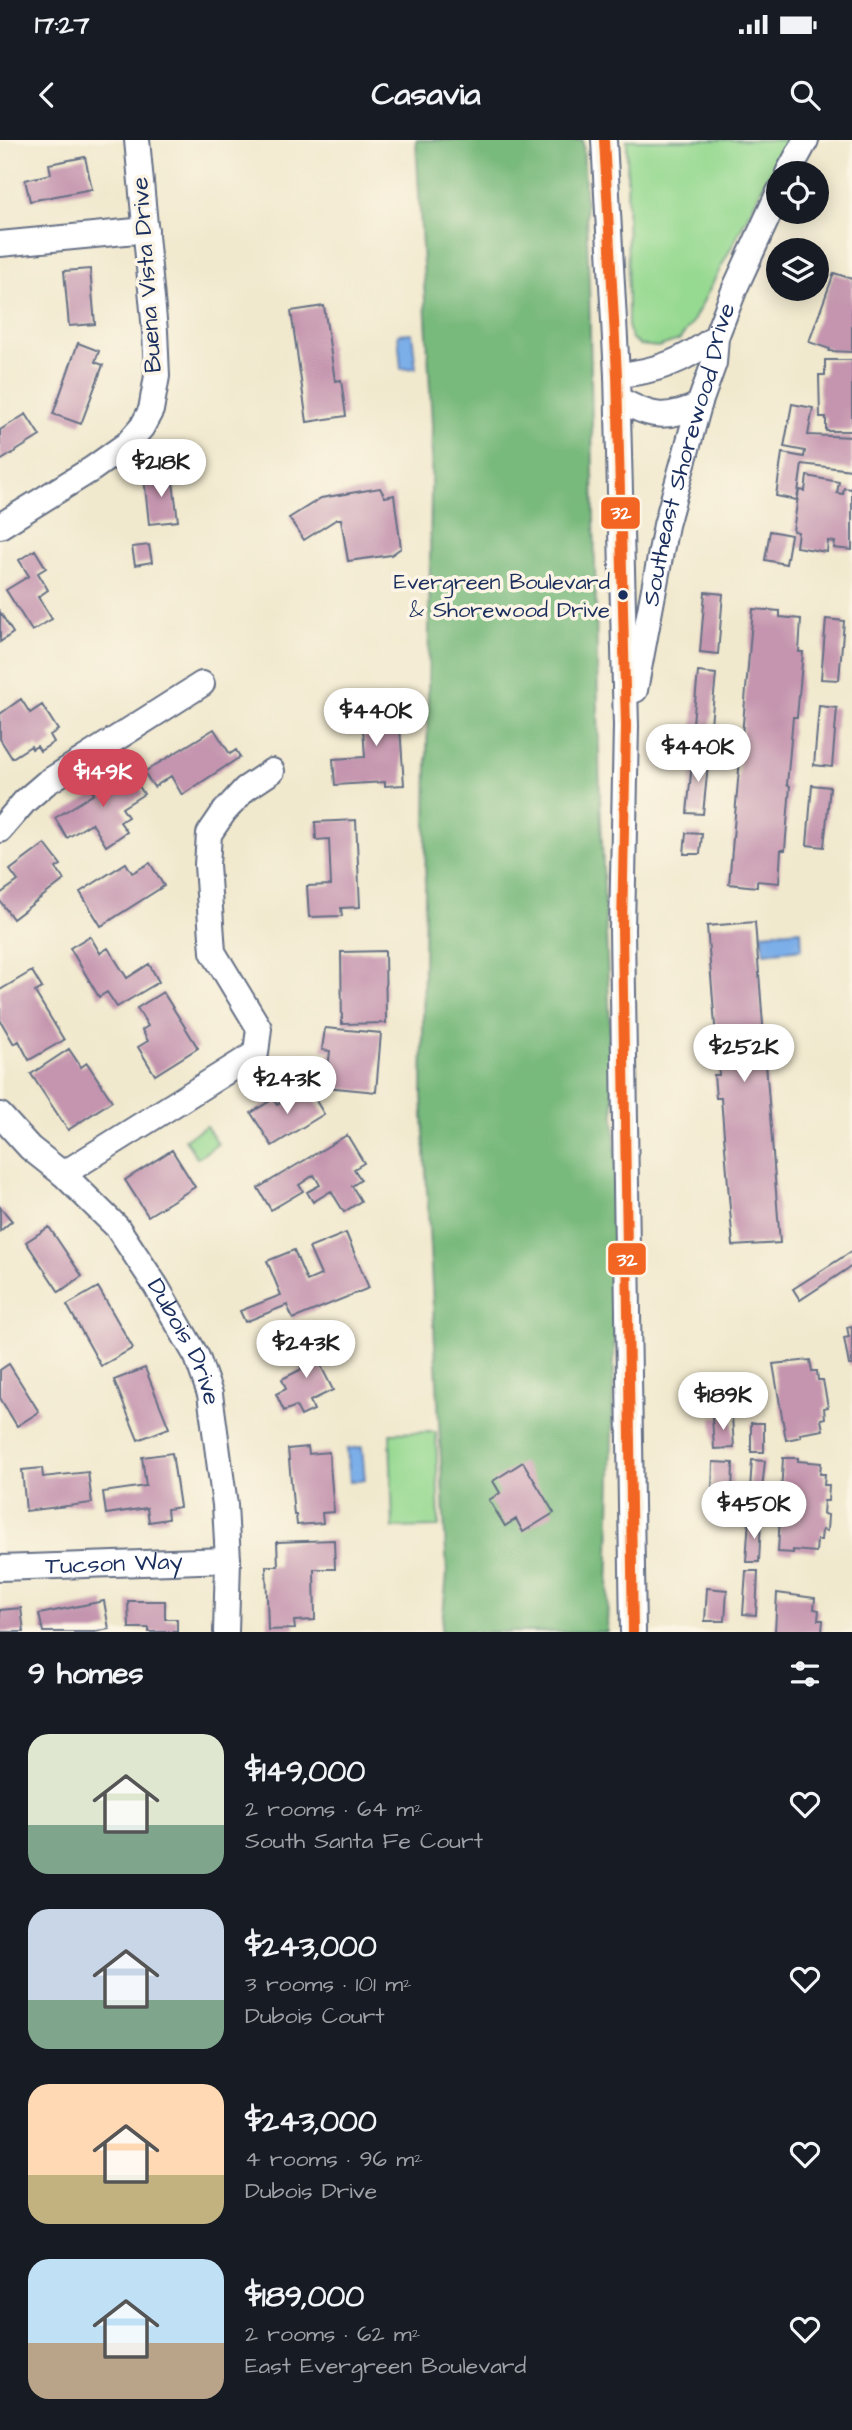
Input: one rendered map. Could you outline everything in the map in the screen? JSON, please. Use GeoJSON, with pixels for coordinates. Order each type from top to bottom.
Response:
{"type":"FeatureCollection","features":[{"type":"Feature","properties":{"kind":"street","name":"Buena Vista Drive"},"geometry":{"type":"LineString","coordinates":[[0,526],[127,444],[142,427],[151,410],[157,376],[137,140]]}},
{"type":"Feature","properties":{"kind":"street"},"geometry":{"type":"LineString","coordinates":[[604,140],[618,387],[626,726],[622,930],[633,1632]]}},
{"type":"Feature","properties":{"kind":"street"},"geometry":{"type":"LineString","coordinates":[[795,161],[806,140]]}},
{"type":"Feature","properties":{"kind":"street","name":"Southeast Shorewood Drive"},"geometry":{"type":"LineString","coordinates":[[626,726],[666,525],[699,405],[714,363],[716,337],[766,220]]}},
{"type":"Feature","properties":{"kind":"street"},"geometry":{"type":"LineString","coordinates":[[0,244],[146,230]]}},
{"type":"Feature","properties":{"kind":"street"},"geometry":{"type":"LineString","coordinates":[[618,387],[640,373],[691,356],[716,337]]}},
{"type":"Feature","properties":{"kind":"street"},"geometry":{"type":"LineString","coordinates":[[618,387],[654,415],[675,413],[699,405]]}},
{"type":"Feature","properties":{"kind":"street"},"geometry":{"type":"LineString","coordinates":[[0,830],[25,801],[46,783],[202,684]]}},
{"type":"Feature","properties":{"kind":"street"},"geometry":{"type":"LineString","coordinates":[[64,1174],[256,1053],[259,1028],[213,952],[207,865],[209,834],[224,812],[246,789],[272,771]]}},
{"type":"Feature","properties":{"kind":"street","name":"Dubois Drive"},"geometry":{"type":"LineString","coordinates":[[0,1115],[30,1148],[64,1174],[117,1227],[156,1286],[197,1357],[210,1394],[225,1505],[228,1560],[226,1632]]}},
{"type":"Feature","properties":{"kind":"street","name":"Tucson Way"},"geometry":{"type":"LineString","coordinates":[[0,1568],[228,1560]]}},
{"type":"Feature","properties":{"kind":"green space"},"geometry":{"type":"Polygon","coordinates":[[[416,140],[583,140],[589,285],[600,797],[618,1206],[607,1632],[441,1632],[447,1574],[422,1096],[432,425],[416,140]]]}},
{"type":"Feature","properties":{"kind":"green space"},"geometry":{"type":"Polygon","coordinates":[[[627,140],[787,140],[776,161],[766,161],[766,180],[691,325],[679,340],[658,347],[640,345],[632,339],[628,326],[627,140]]]}},
{"type":"Feature","properties":{"kind":"green space"},"geometry":{"type":"Polygon","coordinates":[[[206,1126],[218,1144],[197,1158],[185,1139],[206,1126]]]}},
{"type":"Feature","properties":{"kind":"green space"},"geometry":{"type":"Polygon","coordinates":[[[436,1432],[439,1527],[393,1528],[390,1433],[436,1432]]]}},
{"type":"Feature","properties":{"kind":"water"},"geometry":{"type":"Polygon","coordinates":[[[412,333],[416,368],[401,369],[398,334],[412,333]]]}},
{"type":"Feature","properties":{"kind":"water"},"geometry":{"type":"Polygon","coordinates":[[[801,930],[802,949],[764,953],[762,933],[801,930]]]}},
{"type":"Feature","properties":{"kind":"water"},"geometry":{"type":"Polygon","coordinates":[[[362,1447],[365,1480],[350,1482],[347,1449],[362,1447]]]}},
{"type":"Feature","properties":{"kind":"building"},"geometry":{"type":"Polygon","coordinates":[[[85,157],[92,189],[30,201],[25,180],[51,174],[49,164],[85,157]]]}},
{"type":"Feature","properties":{"kind":"building"},"geometry":{"type":"Polygon","coordinates":[[[90,269],[95,324],[69,326],[64,271],[90,269]]]}},
{"type":"Feature","properties":{"kind":"building"},"geometry":{"type":"Polygon","coordinates":[[[834,273],[852,279],[852,352],[829,351],[830,349],[809,342],[824,301],[829,301],[829,287],[834,273]]]}},
{"type":"Feature","properties":{"kind":"building"},"geometry":{"type":"Polygon","coordinates":[[[324,306],[335,381],[341,380],[346,416],[307,422],[291,311],[324,306]]]}},
{"type":"Feature","properties":{"kind":"building"},"geometry":{"type":"Polygon","coordinates":[[[78,343],[99,351],[95,362],[103,365],[81,424],[53,414],[78,343]]]}},
{"type":"Feature","properties":{"kind":"building"},"geometry":{"type":"Polygon","coordinates":[[[825,360],[852,360],[852,431],[826,431],[826,417],[820,417],[819,375],[825,375],[825,360]]]}},
{"type":"Feature","properties":{"kind":"building"},"geometry":{"type":"Polygon","coordinates":[[[792,404],[813,408],[808,435],[852,437],[852,470],[802,464],[797,500],[776,496],[782,453],[804,457],[805,451],[784,447],[792,404]]]}},
{"type":"Feature","properties":{"kind":"building"},"geometry":{"type":"Polygon","coordinates":[[[26,414],[40,436],[0,461],[0,430],[26,414]]]}},
{"type":"Feature","properties":{"kind":"building"},"geometry":{"type":"Polygon","coordinates":[[[172,474],[178,521],[149,524],[144,477],[172,474]]]}},
{"type":"Feature","properties":{"kind":"building"},"geometry":{"type":"Polygon","coordinates":[[[807,476],[839,482],[837,493],[843,494],[844,488],[852,489],[852,550],[834,548],[835,542],[828,541],[827,552],[796,547],[798,532],[793,531],[799,490],[805,491],[807,476]]]}},
{"type":"Feature","properties":{"kind":"building"},"geometry":{"type":"Polygon","coordinates":[[[380,488],[385,497],[394,495],[401,548],[391,555],[348,561],[341,519],[304,540],[289,518],[321,498],[380,488]]]}},
{"type":"Feature","properties":{"kind":"building"},"geometry":{"type":"Polygon","coordinates":[[[770,531],[791,535],[786,564],[765,560],[770,531]]]}},
{"type":"Feature","properties":{"kind":"building"},"geometry":{"type":"Polygon","coordinates":[[[149,545],[152,562],[135,565],[132,547],[149,545]]]}},
{"type":"Feature","properties":{"kind":"building"},"geometry":{"type":"Polygon","coordinates":[[[35,550],[46,568],[38,573],[48,590],[38,597],[52,619],[32,631],[6,590],[29,576],[19,560],[35,550]]]}},
{"type":"Feature","properties":{"kind":"building"},"geometry":{"type":"Polygon","coordinates":[[[705,592],[723,594],[718,654],[700,652],[705,592]]]}},
{"type":"Feature","properties":{"kind":"building"},"geometry":{"type":"Polygon","coordinates":[[[753,609],[780,611],[780,617],[801,619],[799,652],[803,652],[797,717],[793,717],[785,850],[781,850],[779,883],[757,881],[757,887],[729,884],[753,609]]]}},
{"type":"Feature","properties":{"kind":"building"},"geometry":{"type":"Polygon","coordinates":[[[0,612],[13,633],[0,642],[0,612]]]}},
{"type":"Feature","properties":{"kind":"building"},"geometry":{"type":"Polygon","coordinates":[[[826,619],[844,621],[839,680],[821,679],[826,619]]]}},
{"type":"Feature","properties":{"kind":"building"},"geometry":{"type":"Polygon","coordinates":[[[698,672],[716,674],[710,734],[692,733],[698,672]]]}},
{"type":"Feature","properties":{"kind":"building"},"geometry":{"type":"Polygon","coordinates":[[[398,698],[404,785],[385,786],[385,782],[335,785],[333,759],[365,757],[361,700],[398,698]]]}},
{"type":"Feature","properties":{"kind":"building"},"geometry":{"type":"Polygon","coordinates":[[[21,699],[30,713],[42,705],[58,730],[50,735],[54,742],[40,751],[37,746],[32,749],[31,746],[12,758],[0,739],[0,714],[21,699]]]}},
{"type":"Feature","properties":{"kind":"building"},"geometry":{"type":"Polygon","coordinates":[[[819,706],[837,708],[832,767],[814,765],[819,706]]]}},
{"type":"Feature","properties":{"kind":"building"},"geometry":{"type":"Polygon","coordinates":[[[214,729],[230,754],[236,750],[240,757],[182,795],[171,776],[154,787],[144,772],[214,729]]]}},
{"type":"Feature","properties":{"kind":"building"},"geometry":{"type":"Polygon","coordinates":[[[693,753],[709,755],[703,814],[687,813],[693,753]]]}},
{"type":"Feature","properties":{"kind":"building"},"geometry":{"type":"Polygon","coordinates":[[[128,769],[144,794],[122,808],[128,817],[120,822],[127,832],[106,846],[92,823],[67,838],[55,818],[128,769]]]}},
{"type":"Feature","properties":{"kind":"building"},"geometry":{"type":"Polygon","coordinates":[[[812,785],[830,787],[824,847],[807,845],[812,785]]]}},
{"type":"Feature","properties":{"kind":"building"},"geometry":{"type":"Polygon","coordinates":[[[356,820],[360,907],[341,908],[342,916],[309,917],[307,886],[331,885],[329,839],[316,840],[315,822],[356,820]]]}},
{"type":"Feature","properties":{"kind":"building"},"geometry":{"type":"Polygon","coordinates":[[[686,833],[702,834],[700,854],[684,854],[686,833]]]}},
{"type":"Feature","properties":{"kind":"building"},"geometry":{"type":"Polygon","coordinates":[[[45,844],[61,865],[56,868],[64,880],[13,919],[0,901],[0,894],[18,881],[10,870],[45,844]]]}},
{"type":"Feature","properties":{"kind":"building"},"geometry":{"type":"Polygon","coordinates":[[[126,863],[132,873],[150,863],[164,886],[101,926],[80,892],[126,863]]]}},
{"type":"Feature","properties":{"kind":"building"},"geometry":{"type":"Polygon","coordinates":[[[755,922],[780,1243],[733,1246],[721,1098],[716,1098],[714,1075],[719,1075],[707,926],[755,922]]]}},
{"type":"Feature","properties":{"kind":"building"},"geometry":{"type":"Polygon","coordinates":[[[90,936],[100,953],[108,948],[127,978],[149,964],[159,982],[117,1007],[107,992],[99,997],[70,948],[90,936]]]}},
{"type":"Feature","properties":{"kind":"building"},"geometry":{"type":"Polygon","coordinates":[[[385,951],[386,1023],[342,1024],[341,952],[385,951]]]}},
{"type":"Feature","properties":{"kind":"building"},"geometry":{"type":"Polygon","coordinates":[[[32,971],[42,988],[35,992],[64,1040],[29,1060],[19,1041],[14,1044],[0,1020],[0,990],[32,971]]]}},
{"type":"Feature","properties":{"kind":"building"},"geometry":{"type":"Polygon","coordinates":[[[163,992],[198,1048],[155,1075],[138,1047],[148,1041],[142,1030],[148,1026],[137,1008],[163,992]]]}},
{"type":"Feature","properties":{"kind":"building"},"geometry":{"type":"Polygon","coordinates":[[[325,1028],[381,1033],[376,1092],[326,1087],[330,1051],[322,1050],[325,1028]]]}},
{"type":"Feature","properties":{"kind":"building"},"geometry":{"type":"Polygon","coordinates":[[[69,1049],[81,1067],[87,1063],[112,1101],[68,1130],[31,1074],[69,1049]]]}},
{"type":"Feature","properties":{"kind":"building"},"geometry":{"type":"Polygon","coordinates":[[[307,1086],[324,1114],[272,1146],[251,1113],[273,1099],[277,1105],[307,1086]]]}},
{"type":"Feature","properties":{"kind":"building"},"geometry":{"type":"Polygon","coordinates":[[[347,1135],[364,1163],[354,1169],[361,1180],[352,1186],[361,1201],[344,1212],[331,1191],[313,1202],[307,1192],[320,1185],[314,1175],[299,1185],[303,1191],[271,1210],[258,1188],[347,1135]]]}},
{"type":"Feature","properties":{"kind":"building"},"geometry":{"type":"Polygon","coordinates":[[[172,1150],[195,1187],[148,1216],[125,1180],[172,1150]]]}},
{"type":"Feature","properties":{"kind":"building"},"geometry":{"type":"Polygon","coordinates":[[[0,1207],[12,1221],[0,1231],[0,1207]]]}},
{"type":"Feature","properties":{"kind":"building"},"geometry":{"type":"Polygon","coordinates":[[[49,1227],[82,1276],[59,1292],[26,1242],[49,1227]]]}},
{"type":"Feature","properties":{"kind":"building"},"geometry":{"type":"Polygon","coordinates":[[[346,1233],[369,1288],[293,1319],[287,1305],[245,1322],[240,1311],[281,1295],[267,1261],[294,1250],[307,1281],[321,1275],[309,1248],[346,1233]]]}},
{"type":"Feature","properties":{"kind":"building"},"geometry":{"type":"Polygon","coordinates":[[[852,1251],[852,1266],[800,1300],[793,1289],[852,1251]]]}},
{"type":"Feature","properties":{"kind":"building"},"geometry":{"type":"Polygon","coordinates":[[[98,1287],[133,1348],[101,1366],[67,1305],[98,1287]]]}},
{"type":"Feature","properties":{"kind":"building"},"geometry":{"type":"Polygon","coordinates":[[[852,1326],[852,1365],[849,1365],[844,1338],[849,1337],[847,1327],[852,1326]]]}},
{"type":"Feature","properties":{"kind":"building"},"geometry":{"type":"Polygon","coordinates":[[[321,1340],[330,1359],[320,1364],[333,1390],[310,1401],[314,1410],[301,1416],[296,1406],[284,1411],[276,1394],[286,1389],[282,1379],[302,1369],[295,1353],[321,1340]]]}},
{"type":"Feature","properties":{"kind":"building"},"geometry":{"type":"Polygon","coordinates":[[[810,1360],[812,1371],[817,1371],[818,1380],[823,1380],[828,1407],[824,1408],[825,1418],[821,1419],[823,1430],[800,1434],[801,1437],[786,1440],[773,1364],[810,1360]]]}},
{"type":"Feature","properties":{"kind":"building"},"geometry":{"type":"Polygon","coordinates":[[[9,1364],[39,1412],[17,1426],[0,1398],[0,1370],[9,1364]]]}},
{"type":"Feature","properties":{"kind":"building"},"geometry":{"type":"Polygon","coordinates":[[[145,1368],[169,1428],[138,1440],[114,1380],[145,1368]]]}},
{"type":"Feature","properties":{"kind":"building"},"geometry":{"type":"Polygon","coordinates":[[[732,1416],[734,1448],[714,1449],[712,1417],[732,1416]]]}},
{"type":"Feature","properties":{"kind":"building"},"geometry":{"type":"Polygon","coordinates":[[[751,1423],[764,1423],[764,1452],[751,1452],[751,1423]]]}},
{"type":"Feature","properties":{"kind":"building"},"geometry":{"type":"Polygon","coordinates":[[[308,1447],[309,1454],[329,1452],[334,1512],[322,1513],[323,1523],[297,1525],[288,1449],[308,1447]]]}},
{"type":"Feature","properties":{"kind":"building"},"geometry":{"type":"Polygon","coordinates":[[[172,1453],[180,1507],[167,1509],[168,1519],[149,1522],[147,1508],[106,1514],[103,1492],[146,1486],[142,1457],[172,1453]]]}},
{"type":"Feature","properties":{"kind":"building"},"geometry":{"type":"Polygon","coordinates":[[[783,1458],[821,1463],[820,1474],[825,1474],[824,1485],[829,1485],[828,1501],[824,1501],[823,1514],[828,1515],[827,1531],[822,1530],[821,1540],[817,1540],[816,1552],[778,1552],[780,1515],[792,1515],[792,1512],[779,1511],[779,1499],[793,1500],[793,1496],[781,1495],[783,1458]]]}},
{"type":"Feature","properties":{"kind":"building"},"geometry":{"type":"Polygon","coordinates":[[[752,1460],[765,1461],[762,1490],[750,1489],[752,1460]]]}},
{"type":"Feature","properties":{"kind":"building"},"geometry":{"type":"Polygon","coordinates":[[[523,1462],[554,1513],[523,1532],[516,1519],[505,1526],[489,1500],[500,1493],[493,1481],[523,1462]]]}},
{"type":"Feature","properties":{"kind":"building"},"geometry":{"type":"Polygon","coordinates":[[[713,1462],[733,1463],[732,1495],[712,1494],[713,1462]]]}},
{"type":"Feature","properties":{"kind":"building"},"geometry":{"type":"Polygon","coordinates":[[[42,1468],[43,1477],[88,1472],[92,1503],[26,1511],[22,1470],[42,1468]]]}},
{"type":"Feature","properties":{"kind":"building"},"geometry":{"type":"Polygon","coordinates":[[[749,1518],[761,1519],[759,1562],[746,1562],[749,1518]]]}},
{"type":"Feature","properties":{"kind":"building"},"geometry":{"type":"Polygon","coordinates":[[[334,1540],[335,1569],[314,1569],[315,1620],[294,1621],[295,1629],[268,1630],[266,1566],[278,1566],[277,1542],[334,1540]]]}},
{"type":"Feature","properties":{"kind":"building"},"geometry":{"type":"Polygon","coordinates":[[[746,1571],[758,1571],[756,1615],[743,1614],[746,1571]]]}},
{"type":"Feature","properties":{"kind":"building"},"geometry":{"type":"Polygon","coordinates":[[[707,1588],[727,1590],[725,1621],[705,1621],[707,1588]]]}},
{"type":"Feature","properties":{"kind":"building"},"geometry":{"type":"Polygon","coordinates":[[[777,1593],[815,1598],[814,1609],[819,1610],[818,1620],[823,1620],[822,1632],[775,1632],[777,1593]]]}},
{"type":"Feature","properties":{"kind":"building"},"geometry":{"type":"Polygon","coordinates":[[[104,1601],[109,1629],[95,1632],[43,1632],[39,1614],[104,1601]]]}},
{"type":"Feature","properties":{"kind":"building"},"geometry":{"type":"Polygon","coordinates":[[[128,1601],[165,1601],[165,1619],[177,1619],[177,1632],[149,1632],[149,1628],[129,1628],[128,1601]]]}},
{"type":"Feature","properties":{"kind":"building"},"geometry":{"type":"Polygon","coordinates":[[[21,1608],[24,1632],[0,1632],[0,1610],[21,1608]]]}},
{"type":"Feature","properties":{"kind":"transit line","name":"32"},"geometry":{"type":"LineString","coordinates":[[604,140],[617,375],[626,726],[622,930],[633,1632]]}},
{"type":"Feature","properties":{"kind":"place","name":"Evergreen Boulevard & Shorewood Drive"},"geometry":{"type":"Point","coordinates":[623,595]}}]}
